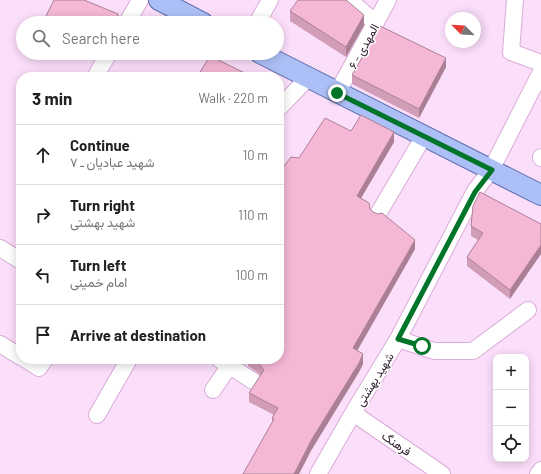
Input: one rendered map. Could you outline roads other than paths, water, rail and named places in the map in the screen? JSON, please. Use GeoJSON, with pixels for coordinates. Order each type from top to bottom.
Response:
{"type":"FeatureCollection","features":[{"type":"Feature","properties":{"kind":"main road"},"geometry":{"type":"LineString","coordinates":[[159,0],[190,16]]}},
{"type":"Feature","properties":{"kind":"main road"},"geometry":{"type":"LineString","coordinates":[[273,60],[541,195]]}},
{"type":"Feature","properties":{"kind":"street"},"geometry":{"type":"LineString","coordinates":[[131,16],[140,0]]}},
{"type":"Feature","properties":{"kind":"street"},"geometry":{"type":"LineString","coordinates":[[261,16],[270,0]]}},
{"type":"Feature","properties":{"kind":"street"},"geometry":{"type":"LineString","coordinates":[[349,0],[376,22]]}},
{"type":"Feature","properties":{"kind":"street","name":"المهدی - ۶"},"geometry":{"type":"LineString","coordinates":[[337,93],[388,0]]}},
{"type":"Feature","properties":{"kind":"street"},"geometry":{"type":"LineString","coordinates":[[515,0],[511,52],[541,64]]}},
{"type":"Feature","properties":{"kind":"street"},"geometry":{"type":"LineString","coordinates":[[98,72],[106,60]]}},
{"type":"Feature","properties":{"kind":"street","name":"شهید بهشتی"},"geometry":{"type":"LineString","coordinates":[[318,474],[398,339],[475,192],[492,170],[541,72]]}},
{"type":"Feature","properties":{"kind":"street"},"geometry":{"type":"LineString","coordinates":[[284,103],[308,78]]}},
{"type":"Feature","properties":{"kind":"street"},"geometry":{"type":"LineString","coordinates":[[378,214],[424,136]]}},
{"type":"Feature","properties":{"kind":"street"},"geometry":{"type":"LineString","coordinates":[[0,248],[16,258]]}},
{"type":"Feature","properties":{"kind":"street"},"geometry":{"type":"LineString","coordinates":[[398,339],[434,351],[473,351],[528,310]]}},
{"type":"Feature","properties":{"kind":"street"},"geometry":{"type":"LineString","coordinates":[[0,344],[16,353]]}},
{"type":"Feature","properties":{"kind":"street"},"geometry":{"type":"LineString","coordinates":[[33,364],[39,368],[42,364]]}},
{"type":"Feature","properties":{"kind":"street"},"geometry":{"type":"LineString","coordinates":[[97,415],[126,364]]}},
{"type":"Feature","properties":{"kind":"street"},"geometry":{"type":"LineString","coordinates":[[213,390],[223,364]]}},
{"type":"Feature","properties":{"kind":"street"},"geometry":{"type":"LineString","coordinates":[[227,364],[253,381]]}},
{"type":"Feature","properties":{"kind":"street","name":"فرهنگ"},"geometry":{"type":"LineString","coordinates":[[353,413],[442,474]]}},
{"type":"Feature","properties":{"kind":"street"},"geometry":{"type":"LineString","coordinates":[[538,474],[541,470]]}}]}
